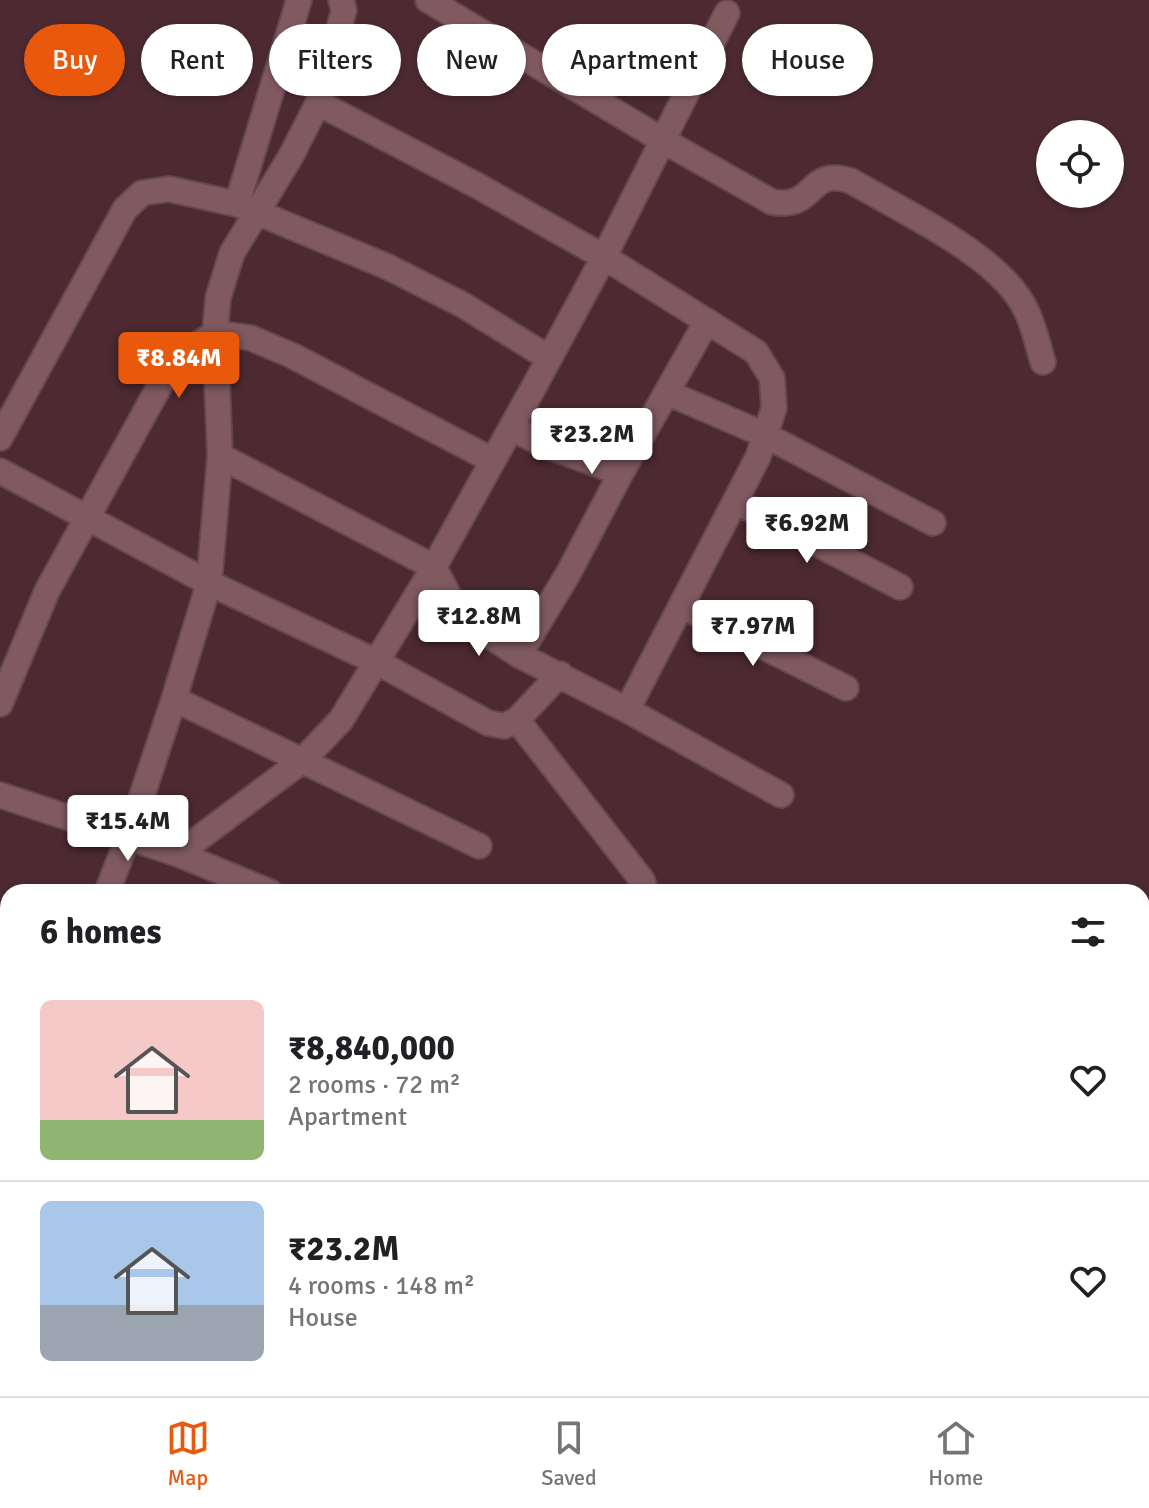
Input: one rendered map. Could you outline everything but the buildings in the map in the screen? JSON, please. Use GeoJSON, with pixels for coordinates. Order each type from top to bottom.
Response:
{"type":"FeatureCollection","features":[{"type":"Feature","properties":{"kind":"street"},"geometry":{"type":"LineString","coordinates":[[110,884],[174,699],[209,583],[220,456],[215,333],[218,298],[247,207],[299,0]]}},
{"type":"Feature","properties":{"kind":"street"},"geometry":{"type":"LineString","coordinates":[[247,207],[291,156],[318,103],[344,10],[341,0]]}},
{"type":"Feature","properties":{"kind":"street"},"geometry":{"type":"LineString","coordinates":[[428,0],[772,202],[789,205],[801,199],[824,178],[835,176],[851,181],[986,261],[1013,289],[1027,310],[1043,362]]}},
{"type":"Feature","properties":{"kind":"street"},"geometry":{"type":"LineString","coordinates":[[178,854],[303,760],[341,720],[434,567],[511,428],[604,257],[727,13]]}},
{"type":"Feature","properties":{"kind":"street"},"geometry":{"type":"LineString","coordinates":[[318,103],[478,186],[604,257],[756,352],[772,378],[774,408],[758,457],[627,710]]}},
{"type":"Feature","properties":{"kind":"street"},"geometry":{"type":"LineString","coordinates":[[0,438],[125,209],[142,193],[169,189],[247,207],[400,273],[463,305],[549,358]]}},
{"type":"Feature","properties":{"kind":"street"},"geometry":{"type":"LineString","coordinates":[[519,655],[568,574],[707,321]]}},
{"type":"Feature","properties":{"kind":"street"},"geometry":{"type":"LineString","coordinates":[[0,704],[47,591],[165,376],[182,355],[215,333],[251,338],[293,356],[492,460]]}},
{"type":"Feature","properties":{"kind":"street"},"geometry":{"type":"LineString","coordinates":[[668,393],[765,435],[933,523]]}},
{"type":"Feature","properties":{"kind":"street"},"geometry":{"type":"LineString","coordinates":[[511,428],[547,446],[621,473]]}},
{"type":"Feature","properties":{"kind":"street"},"geometry":{"type":"LineString","coordinates":[[220,456],[434,567],[451,600],[479,629],[519,655],[560,674],[781,795]]}},
{"type":"Feature","properties":{"kind":"street"},"geometry":{"type":"LineString","coordinates":[[0,471],[209,583],[377,662],[488,723],[504,726],[517,720],[560,674]]}},
{"type":"Feature","properties":{"kind":"street"},"geometry":{"type":"LineString","coordinates":[[735,501],[900,587]]}},
{"type":"Feature","properties":{"kind":"street"},"geometry":{"type":"LineString","coordinates":[[682,606],[846,688]]}},
{"type":"Feature","properties":{"kind":"street"},"geometry":{"type":"LineString","coordinates":[[174,699],[479,846]]}},
{"type":"Feature","properties":{"kind":"street"},"geometry":{"type":"LineString","coordinates":[[517,720],[643,884]]}},
{"type":"Feature","properties":{"kind":"street"},"geometry":{"type":"LineString","coordinates":[[0,795],[178,854],[251,884]]}}]}
